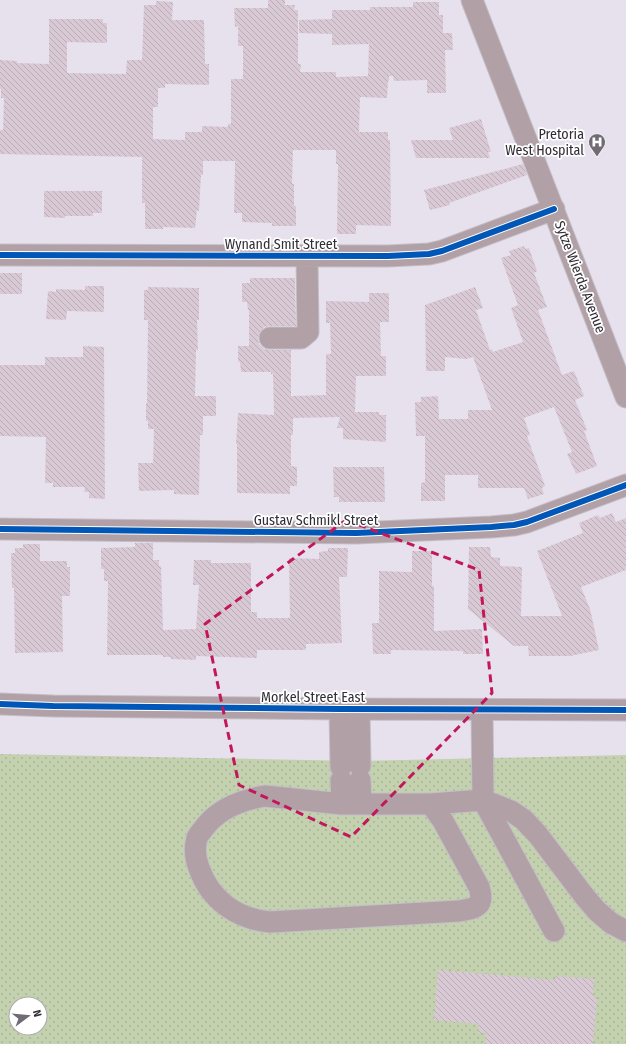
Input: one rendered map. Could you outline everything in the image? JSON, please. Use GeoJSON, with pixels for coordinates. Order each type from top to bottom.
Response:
{"type":"FeatureCollection","features":[{"type":"Feature","properties":{"kind":"street","name":"Sytze Wierda Avenue"},"geometry":{"type":"LineString","coordinates":[[472,0],[626,397]]}},
{"type":"Feature","properties":{"kind":"street","name":"Wynand Smit Street"},"geometry":{"type":"LineString","coordinates":[[0,255],[388,256],[429,254],[442,251],[554,209]]}},
{"type":"Feature","properties":{"kind":"street"},"geometry":{"type":"LineString","coordinates":[[270,338],[302,338],[308,332],[307,256]]}},
{"type":"Feature","properties":{"kind":"street","name":"Gustav Schmikl Street"},"geometry":{"type":"LineString","coordinates":[[0,529],[356,533],[514,525],[527,522],[626,485]]}},
{"type":"Feature","properties":{"kind":"street","name":"Morkel Street East"},"geometry":{"type":"LineString","coordinates":[[0,704],[350,710],[626,710]]}},
{"type":"Feature","properties":{"kind":"street"},"geometry":{"type":"LineString","coordinates":[[350,710],[351,804]]}},
{"type":"Feature","properties":{"kind":"street"},"geometry":{"type":"LineString","coordinates":[[482,710],[483,800],[554,931]]}},
{"type":"Feature","properties":{"kind":"street"},"geometry":{"type":"LineString","coordinates":[[431,804],[443,821],[479,887],[481,895],[480,903],[477,907],[459,911],[270,922],[256,921],[239,915],[225,906],[212,892],[201,875],[194,855],[197,837],[209,821],[223,810],[246,799],[265,796],[351,804],[431,804],[483,800],[511,811],[524,820],[538,835],[584,897],[611,923],[626,931]]}},
{"type":"Feature","properties":{"kind":"highlighted area"},"geometry":{"type":"Polygon","coordinates":[[[346,520],[479,570],[492,693],[351,837],[239,785],[205,624],[346,520]]]}},
{"type":"Feature","properties":{"kind":"green space"},"geometry":{"type":"Polygon","coordinates":[[[0,754],[360,761],[626,755],[626,1044],[0,1044],[0,754]]]}},
{"type":"Feature","properties":{"kind":"building"},"geometry":{"type":"Polygon","coordinates":[[[268,0],[285,0],[285,5],[295,5],[294,10],[298,10],[298,64],[301,64],[300,72],[336,72],[336,77],[368,76],[369,44],[332,45],[332,34],[299,33],[299,20],[332,19],[332,10],[370,10],[370,7],[413,7],[413,2],[439,2],[439,15],[443,15],[443,33],[452,33],[453,50],[445,50],[446,93],[427,93],[427,80],[394,81],[393,76],[389,76],[387,98],[360,97],[359,132],[388,132],[388,140],[390,140],[391,226],[356,225],[356,234],[337,234],[338,164],[336,164],[336,150],[293,150],[292,184],[294,184],[296,226],[272,226],[272,223],[242,222],[242,213],[234,213],[235,161],[203,161],[199,211],[197,210],[195,228],[163,227],[163,229],[145,229],[145,203],[142,203],[142,157],[0,154],[0,130],[3,130],[4,98],[1,98],[0,89],[0,60],[17,61],[17,63],[49,64],[49,19],[103,19],[103,23],[107,23],[107,43],[67,42],[67,73],[126,74],[127,60],[142,60],[144,5],[156,5],[156,1],[173,2],[172,20],[204,20],[205,64],[209,64],[209,85],[165,84],[165,88],[158,88],[158,107],[153,107],[153,139],[185,140],[185,132],[202,132],[202,126],[228,127],[228,124],[231,124],[231,79],[243,79],[243,46],[238,46],[238,26],[235,27],[234,8],[268,8],[268,0]]]}},
{"type":"Feature","properties":{"kind":"building"},"geometry":{"type":"Polygon","coordinates":[[[481,119],[491,152],[488,152],[490,158],[416,158],[411,140],[453,140],[449,128],[481,119]]]}},
{"type":"Feature","properties":{"kind":"building"},"geometry":{"type":"Polygon","coordinates":[[[523,164],[527,175],[449,203],[450,205],[430,210],[424,190],[523,164]]]}},
{"type":"Feature","properties":{"kind":"building"},"geometry":{"type":"Polygon","coordinates":[[[44,191],[102,191],[102,213],[93,213],[93,216],[65,216],[65,218],[44,217],[44,191]]]}},
{"type":"Feature","properties":{"kind":"building"},"geometry":{"type":"Polygon","coordinates":[[[524,246],[525,249],[529,248],[537,271],[534,273],[547,307],[538,310],[562,375],[574,371],[584,396],[575,400],[587,430],[584,431],[597,466],[576,474],[567,454],[572,452],[554,407],[524,418],[530,435],[527,436],[545,486],[542,488],[544,494],[528,499],[524,488],[478,488],[478,475],[445,475],[445,501],[421,501],[421,483],[425,482],[425,436],[416,436],[415,402],[421,402],[421,397],[438,396],[439,419],[468,419],[468,410],[492,410],[473,357],[466,359],[445,357],[445,371],[426,371],[425,305],[475,287],[483,308],[476,310],[490,350],[492,349],[493,352],[523,342],[511,308],[518,305],[501,258],[511,255],[509,251],[524,246]]]}},
{"type":"Feature","properties":{"kind":"building"},"geometry":{"type":"Polygon","coordinates":[[[0,273],[22,273],[22,294],[0,294],[0,273]]]}},
{"type":"Feature","properties":{"kind":"building"},"geometry":{"type":"Polygon","coordinates":[[[250,278],[295,278],[296,326],[264,327],[258,338],[259,344],[264,349],[291,350],[291,396],[326,395],[326,354],[331,354],[330,323],[326,323],[326,301],[369,302],[369,293],[389,293],[389,322],[380,322],[381,356],[386,356],[386,376],[356,376],[355,412],[379,412],[379,415],[386,415],[386,442],[343,439],[343,428],[337,428],[340,417],[293,418],[293,435],[291,435],[291,466],[297,467],[297,486],[290,486],[290,494],[237,493],[236,444],[238,413],[274,415],[273,374],[271,374],[271,372],[241,372],[240,362],[238,362],[238,346],[249,346],[249,310],[247,302],[242,302],[242,283],[250,283],[250,278]]]}},
{"type":"Feature","properties":{"kind":"building"},"geometry":{"type":"Polygon","coordinates":[[[85,286],[104,286],[104,312],[67,311],[66,320],[46,319],[48,291],[56,292],[56,289],[85,290],[85,286]]]}},
{"type":"Feature","properties":{"kind":"building"},"geometry":{"type":"Polygon","coordinates":[[[148,287],[199,288],[199,320],[197,320],[198,350],[196,350],[195,396],[216,396],[216,416],[203,416],[203,435],[200,435],[199,495],[174,494],[174,490],[139,491],[138,463],[153,463],[154,429],[148,429],[148,421],[146,421],[148,320],[144,320],[144,290],[148,290],[148,287]]]}},
{"type":"Feature","properties":{"kind":"building"},"geometry":{"type":"Polygon","coordinates":[[[83,346],[104,347],[105,499],[89,498],[89,492],[84,492],[85,487],[53,487],[53,483],[45,483],[46,437],[0,436],[0,365],[45,365],[45,357],[83,357],[83,346]]]}},
{"type":"Feature","properties":{"kind":"building"},"geometry":{"type":"Polygon","coordinates":[[[333,467],[384,467],[385,502],[339,502],[339,497],[334,497],[333,467]]]}},
{"type":"Feature","properties":{"kind":"building"},"geometry":{"type":"Polygon","coordinates":[[[612,513],[616,522],[626,518],[626,570],[581,587],[590,609],[599,650],[570,656],[529,656],[528,646],[514,646],[468,609],[469,547],[490,547],[491,557],[500,558],[500,566],[522,567],[521,616],[562,616],[537,551],[583,533],[579,523],[598,515],[600,518],[612,513]]]}},
{"type":"Feature","properties":{"kind":"building"},"geometry":{"type":"Polygon","coordinates":[[[135,543],[153,543],[153,560],[159,560],[159,566],[161,566],[163,630],[196,629],[199,585],[193,585],[194,560],[211,560],[211,563],[251,563],[251,612],[257,612],[257,618],[290,618],[289,558],[319,559],[319,552],[328,551],[328,548],[348,548],[347,577],[339,577],[342,643],[306,644],[306,650],[257,650],[257,658],[196,656],[196,660],[171,659],[171,657],[163,657],[163,655],[107,655],[108,581],[104,581],[104,569],[101,569],[101,548],[135,547],[135,543]]]}},
{"type":"Feature","properties":{"kind":"building"},"geometry":{"type":"Polygon","coordinates":[[[23,544],[40,544],[40,561],[67,561],[67,567],[70,567],[70,596],[62,596],[63,652],[15,653],[14,588],[12,588],[11,553],[15,553],[15,548],[23,548],[23,544]]]}},
{"type":"Feature","properties":{"kind":"building"},"geometry":{"type":"Polygon","coordinates":[[[412,551],[432,551],[434,631],[482,629],[483,654],[463,654],[463,651],[391,650],[391,654],[373,654],[372,623],[379,623],[379,571],[412,572],[412,551]]]}},
{"type":"Feature","properties":{"kind":"building"},"geometry":{"type":"Polygon","coordinates":[[[438,970],[556,980],[556,976],[594,979],[593,997],[597,998],[593,1044],[485,1044],[486,1033],[478,1033],[479,1024],[434,1020],[438,970]]]}},
{"type":"Feature","properties":{"kind":"cycle path"},"geometry":{"type":"LineString","coordinates":[[0,255],[388,256],[429,254],[442,251],[554,209]]}},
{"type":"Feature","properties":{"kind":"cycle path"},"geometry":{"type":"LineString","coordinates":[[0,529],[356,533],[491,527],[527,522],[626,485]]}},
{"type":"Feature","properties":{"kind":"cycle path"},"geometry":{"type":"LineString","coordinates":[[0,704],[53,706],[340,709],[626,710]]}},
{"type":"Feature","properties":{"kind":"place","name":"Pretoria West Hospital"},"geometry":{"type":"Point","coordinates":[597,157]}}]}
